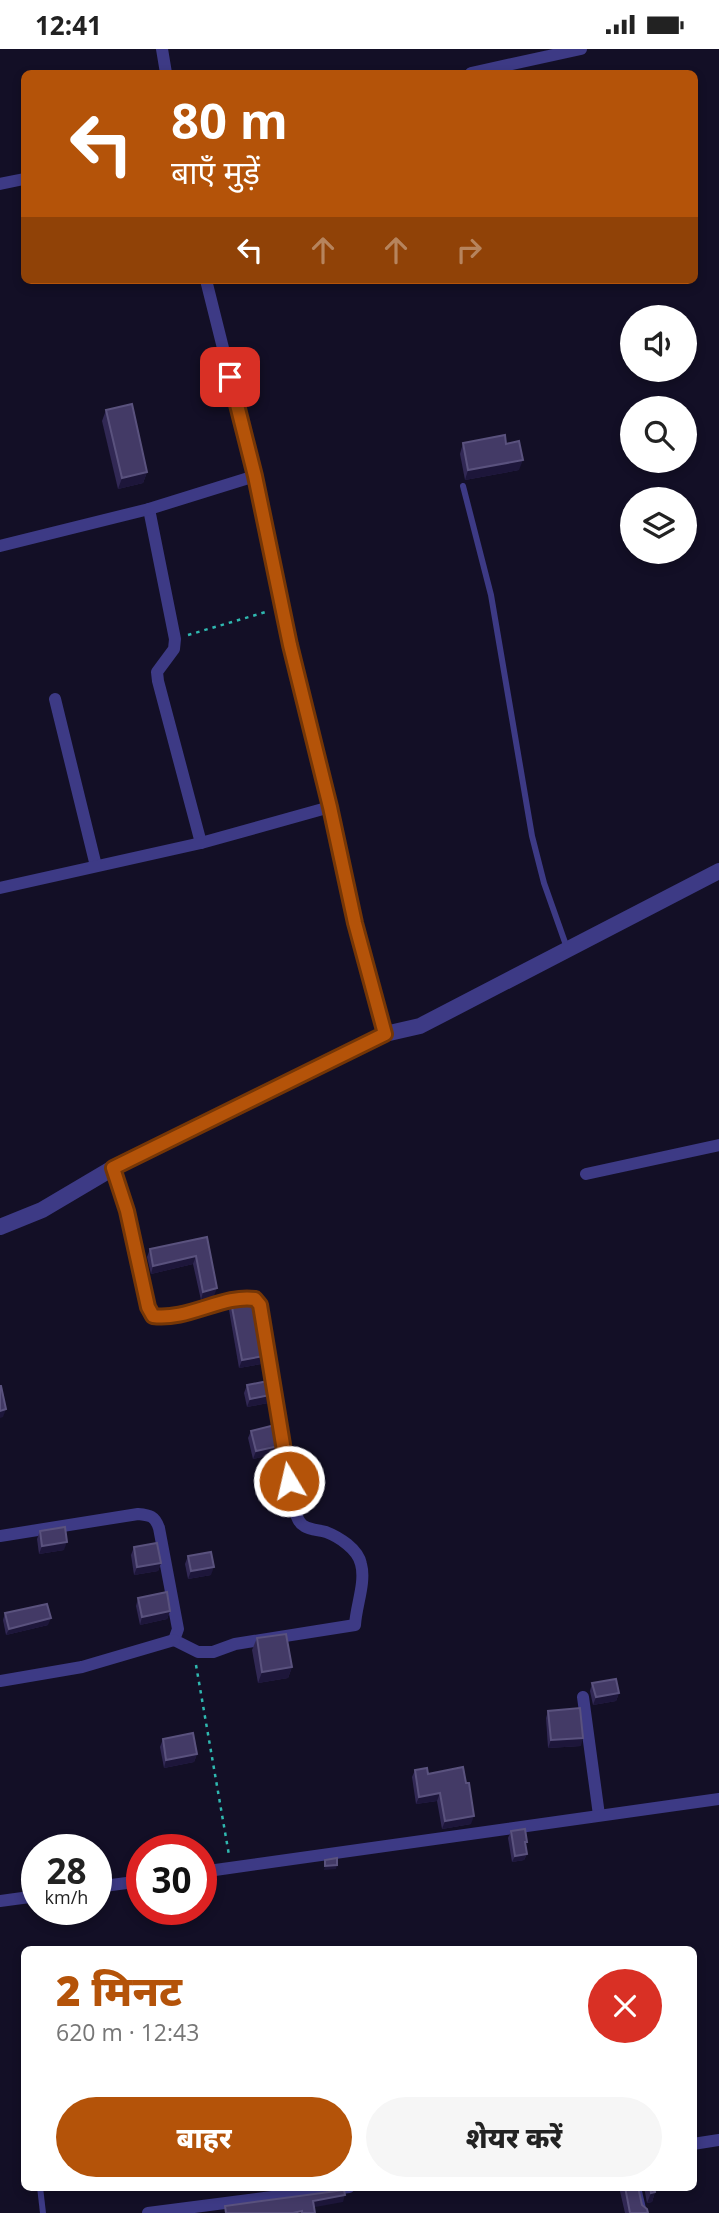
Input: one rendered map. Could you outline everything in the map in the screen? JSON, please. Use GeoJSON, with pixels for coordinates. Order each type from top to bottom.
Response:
{"type":"FeatureCollection","features":[{"type":"Feature","properties":{"kind":"street"},"geometry":{"type":"LineString","coordinates":[[162,49],[166,70]]}},
{"type":"Feature","properties":{"kind":"street"},"geometry":{"type":"LineString","coordinates":[[485,70],[581,49]]}},
{"type":"Feature","properties":{"kind":"street"},"geometry":{"type":"LineString","coordinates":[[0,184],[21,180]]}},
{"type":"Feature","properties":{"kind":"street"},"geometry":{"type":"LineString","coordinates":[[207,284],[255,476],[282,607],[355,923],[385,1034]]}},
{"type":"Feature","properties":{"kind":"street"},"geometry":{"type":"LineString","coordinates":[[0,545],[149,509],[255,476]]}},
{"type":"Feature","properties":{"kind":"street"},"geometry":{"type":"LineString","coordinates":[[149,509],[175,639],[174,649],[157,671],[158,681],[201,843]]}},
{"type":"Feature","properties":{"kind":"street"},"geometry":{"type":"LineString","coordinates":[[55,699],[96,866]]}},
{"type":"Feature","properties":{"kind":"street"},"geometry":{"type":"LineString","coordinates":[[0,874],[2,887],[201,843],[330,807]]}},
{"type":"Feature","properties":{"kind":"street"},"geometry":{"type":"LineString","coordinates":[[0,1227],[42,1210],[113,1168],[385,1034],[420,1026],[719,871]]}},
{"type":"Feature","properties":{"kind":"street"},"geometry":{"type":"LineString","coordinates":[[586,1174],[719,1145]]}},
{"type":"Feature","properties":{"kind":"street"},"geometry":{"type":"LineString","coordinates":[[0,1681],[82,1667],[174,1640],[198,1652],[214,1652],[235,1644],[355,1625],[361,1564],[354,1551],[341,1539],[304,1526],[297,1519],[260,1305],[255,1299],[247,1298],[205,1309],[163,1317],[153,1316],[148,1307],[127,1211],[113,1168]]}},
{"type":"Feature","properties":{"kind":"street"},"geometry":{"type":"LineString","coordinates":[[0,1537],[138,1514],[156,1519],[178,1629],[174,1640]]}},
{"type":"Feature","properties":{"kind":"street"},"geometry":{"type":"LineString","coordinates":[[583,1696],[599,1815]]}},
{"type":"Feature","properties":{"kind":"street"},"geometry":{"type":"LineString","coordinates":[[217,1870],[719,1799]]}},
{"type":"Feature","properties":{"kind":"street"},"geometry":{"type":"LineString","coordinates":[[0,1901],[21,1898]]}},
{"type":"Feature","properties":{"kind":"street"},"geometry":{"type":"LineString","coordinates":[[697,2143],[719,2140]]}},
{"type":"Feature","properties":{"kind":"street"},"geometry":{"type":"LineString","coordinates":[[148,2213],[318,2191]]}},
{"type":"Feature","properties":{"kind":"lane"},"geometry":{"type":"LineString","coordinates":[[463,486],[491,595],[532,836],[544,883],[568,948]]}},
{"type":"Feature","properties":{"kind":"lane"},"geometry":{"type":"LineString","coordinates":[[40,2191],[43,2213]]}},
{"type":"Feature","properties":{"kind":"lane"},"geometry":{"type":"LineString","coordinates":[[639,2191],[644,2213]]}},
{"type":"Feature","properties":{"kind":"path"},"geometry":{"type":"LineString","coordinates":[[175,639],[282,607]]}},
{"type":"Feature","properties":{"kind":"path"},"geometry":{"type":"LineString","coordinates":[[193,1649],[232,1868]]}},
{"type":"Feature","properties":{"kind":"building"},"geometry":{"type":"Polygon","coordinates":[[[132,404],[147,472],[122,478],[106,410],[132,404]]]}},
{"type":"Feature","properties":{"kind":"building"},"geometry":{"type":"Polygon","coordinates":[[[505,435],[506,444],[519,441],[523,460],[468,470],[463,443],[505,435]]]}},
{"type":"Feature","properties":{"kind":"building"},"geometry":{"type":"Polygon","coordinates":[[[207,1237],[217,1288],[203,1292],[196,1256],[153,1266],[150,1249],[207,1237]]]}},
{"type":"Feature","properties":{"kind":"building"},"geometry":{"type":"Polygon","coordinates":[[[254,1300],[264,1356],[242,1360],[231,1302],[254,1300]]]}},
{"type":"Feature","properties":{"kind":"building"},"geometry":{"type":"Polygon","coordinates":[[[268,1381],[270,1395],[250,1399],[247,1385],[268,1381]]]}},
{"type":"Feature","properties":{"kind":"building"},"geometry":{"type":"Polygon","coordinates":[[[0,1386],[6,1409],[0,1411],[0,1386]]]}},
{"type":"Feature","properties":{"kind":"building"},"geometry":{"type":"Polygon","coordinates":[[[275,1425],[279,1446],[256,1451],[251,1431],[275,1425]]]}},
{"type":"Feature","properties":{"kind":"building"},"geometry":{"type":"Polygon","coordinates":[[[65,1527],[67,1542],[42,1546],[40,1531],[65,1527]]]}},
{"type":"Feature","properties":{"kind":"building"},"geometry":{"type":"Polygon","coordinates":[[[157,1543],[161,1563],[137,1567],[134,1547],[157,1543]]]}},
{"type":"Feature","properties":{"kind":"building"},"geometry":{"type":"Polygon","coordinates":[[[211,1552],[214,1567],[191,1571],[188,1556],[211,1552]]]}},
{"type":"Feature","properties":{"kind":"building"},"geometry":{"type":"Polygon","coordinates":[[[167,1592],[170,1611],[142,1617],[138,1598],[167,1592]]]}},
{"type":"Feature","properties":{"kind":"building"},"geometry":{"type":"Polygon","coordinates":[[[47,1604],[51,1618],[9,1629],[5,1613],[47,1604]]]}},
{"type":"Feature","properties":{"kind":"building"},"geometry":{"type":"Polygon","coordinates":[[[286,1634],[292,1667],[262,1672],[257,1638],[286,1634]]]}},
{"type":"Feature","properties":{"kind":"building"},"geometry":{"type":"Polygon","coordinates":[[[616,1679],[619,1693],[596,1697],[592,1683],[616,1679]]]}},
{"type":"Feature","properties":{"kind":"building"},"geometry":{"type":"Polygon","coordinates":[[[580,1708],[583,1738],[551,1740],[548,1711],[580,1708]]]}},
{"type":"Feature","properties":{"kind":"building"},"geometry":{"type":"Polygon","coordinates":[[[193,1733],[197,1754],[166,1760],[163,1739],[193,1733]]]}},
{"type":"Feature","properties":{"kind":"building"},"geometry":{"type":"Polygon","coordinates":[[[463,1767],[466,1783],[469,1783],[474,1816],[445,1821],[440,1793],[419,1797],[415,1770],[427,1768],[428,1774],[463,1767]]]}},
{"type":"Feature","properties":{"kind":"building"},"geometry":{"type":"Polygon","coordinates":[[[525,1829],[527,1854],[515,1856],[511,1831],[525,1829]]]}},
{"type":"Feature","properties":{"kind":"building"},"geometry":{"type":"Polygon","coordinates":[[[337,1858],[337,1865],[325,1866],[325,1860],[337,1858]]]}},
{"type":"Feature","properties":{"kind":"building"},"geometry":{"type":"Polygon","coordinates":[[[337,2191],[344,2191],[345,2195],[313,2201],[315,2213],[226,2213],[225,2206],[337,2191]]]}},
{"type":"Feature","properties":{"kind":"building"},"geometry":{"type":"Polygon","coordinates":[[[626,2191],[639,2191],[642,2205],[648,2213],[630,2213],[626,2191]]]}},
{"type":"Feature","properties":{"kind":"route"},"geometry":{"type":"LineString","coordinates":[[230,377],[255,476],[290,645],[355,923],[385,1034],[113,1168],[137,1250],[148,1307],[153,1316],[163,1317],[205,1309],[247,1298],[255,1299],[260,1305],[289,1481]]}}]}
